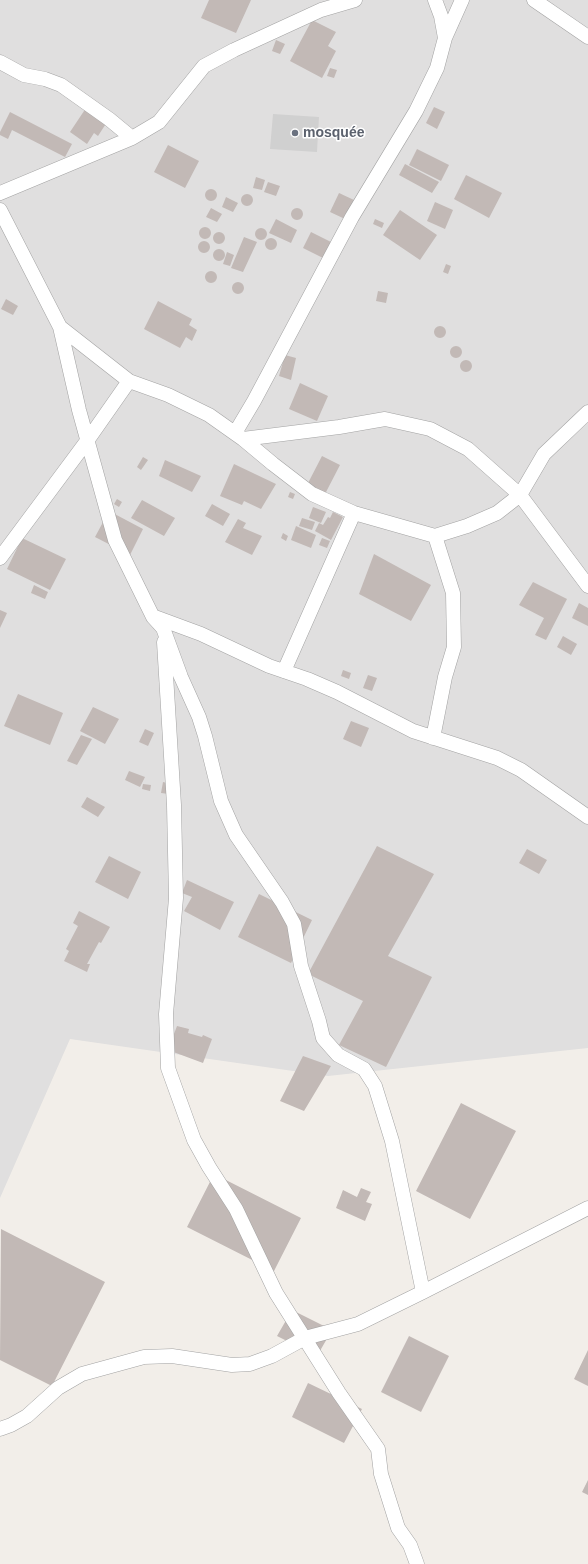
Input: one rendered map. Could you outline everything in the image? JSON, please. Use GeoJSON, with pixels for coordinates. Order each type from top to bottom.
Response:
{"type":"FeatureCollection","features":[{"type":"Feature","properties":{"kind":"street"},"geometry":{"type":"LineString","coordinates":[[0,193],[132,138],[158,122],[204,66],[234,50],[321,10],[355,0]]}},
{"type":"Feature","properties":{"kind":"street"},"geometry":{"type":"LineString","coordinates":[[435,0],[442,16],[446,38]]}},
{"type":"Feature","properties":{"kind":"street"},"geometry":{"type":"LineString","coordinates":[[239,436],[254,401],[352,217],[416,112],[437,68],[446,38],[462,0]]}},
{"type":"Feature","properties":{"kind":"street"},"geometry":{"type":"LineString","coordinates":[[534,0],[588,37]]}},
{"type":"Feature","properties":{"kind":"street"},"geometry":{"type":"LineString","coordinates":[[0,62],[24,75],[45,79],[61,85],[109,119],[132,138]]}},
{"type":"Feature","properties":{"kind":"street"},"geometry":{"type":"LineString","coordinates":[[0,210],[60,328],[87,441],[115,540],[153,617],[163,628],[181,677],[199,717],[221,801],[236,835],[282,902],[294,924],[301,966],[323,1038],[338,1055],[364,1069],[375,1086],[392,1141],[423,1292]]}},
{"type":"Feature","properties":{"kind":"street"},"geometry":{"type":"LineString","coordinates":[[60,328],[129,381],[168,395],[209,415],[239,436],[312,494],[354,513],[436,536],[467,526],[497,513],[520,495],[544,454],[588,412]]}},
{"type":"Feature","properties":{"kind":"street"},"geometry":{"type":"LineString","coordinates":[[0,558],[87,441],[129,381]]}},
{"type":"Feature","properties":{"kind":"street"},"geometry":{"type":"LineString","coordinates":[[239,436],[338,427],[385,419],[430,429],[468,449],[520,495],[588,586]]}},
{"type":"Feature","properties":{"kind":"street"},"geometry":{"type":"LineString","coordinates":[[284,671],[354,513]]}},
{"type":"Feature","properties":{"kind":"street"},"geometry":{"type":"LineString","coordinates":[[433,738],[445,677],[454,647],[453,593],[436,536]]}},
{"type":"Feature","properties":{"kind":"street"},"geometry":{"type":"LineString","coordinates":[[153,617],[201,634],[269,666],[307,679],[337,692],[413,731],[503,761],[527,774],[588,817]]}},
{"type":"Feature","properties":{"kind":"street"},"geometry":{"type":"LineString","coordinates":[[163,628],[174,805],[176,898],[166,1014],[168,1068],[194,1140],[209,1167],[236,1208],[276,1293],[378,1449],[381,1474],[398,1528],[410,1546],[417,1564]]}},
{"type":"Feature","properties":{"kind":"street"},"geometry":{"type":"LineString","coordinates":[[0,1429],[27,1416],[58,1388],[82,1374],[144,1357],[172,1356],[232,1364],[250,1364],[272,1356],[305,1338],[358,1324],[588,1208]]}},
{"type":"Feature","properties":{"kind":"shaded area"},"geometry":{"type":"Polygon","coordinates":[[[0,0],[588,0],[588,1048],[328,1076],[70,1039],[0,1198],[0,0]]]}},
{"type":"Feature","properties":{"kind":"shaded area","name":"mosquée"},"geometry":{"type":"Polygon","coordinates":[[[273,114],[319,117],[317,152],[270,149],[273,114]]]}},
{"type":"Feature","properties":{"kind":"building"},"geometry":{"type":"Polygon","coordinates":[[[209,0],[251,0],[236,33],[201,18],[209,0]]]}},
{"type":"Feature","properties":{"kind":"building"},"geometry":{"type":"Polygon","coordinates":[[[312,20],[336,32],[328,46],[336,51],[322,78],[290,61],[312,20]]]}},
{"type":"Feature","properties":{"kind":"building"},"geometry":{"type":"Polygon","coordinates":[[[276,40],[285,44],[280,54],[272,51],[276,40]]]}},
{"type":"Feature","properties":{"kind":"building"},"geometry":{"type":"Polygon","coordinates":[[[330,68],[337,70],[334,78],[327,76],[330,68]]]}},
{"type":"Feature","properties":{"kind":"building"},"geometry":{"type":"Polygon","coordinates":[[[88,105],[109,119],[98,136],[94,133],[87,144],[70,132],[88,105]]]}},
{"type":"Feature","properties":{"kind":"building"},"geometry":{"type":"Polygon","coordinates":[[[434,107],[445,112],[437,129],[426,123],[434,107]]]}},
{"type":"Feature","properties":{"kind":"building"},"geometry":{"type":"Polygon","coordinates":[[[10,112],[72,144],[65,157],[12,130],[8,139],[0,135],[10,112]]]}},
{"type":"Feature","properties":{"kind":"building"},"geometry":{"type":"Polygon","coordinates":[[[168,145],[199,161],[185,188],[154,172],[168,145]]]}},
{"type":"Feature","properties":{"kind":"building"},"geometry":{"type":"Polygon","coordinates":[[[417,149],[449,165],[441,181],[409,165],[417,149]]]}},
{"type":"Feature","properties":{"kind":"building"},"geometry":{"type":"Polygon","coordinates":[[[405,164],[439,182],[432,193],[399,175],[405,164]]]}},
{"type":"Feature","properties":{"kind":"building"},"geometry":{"type":"Polygon","coordinates":[[[466,175],[502,193],[489,218],[454,199],[466,175]]]}},
{"type":"Feature","properties":{"kind":"building"},"geometry":{"type":"Polygon","coordinates":[[[256,177],[265,180],[262,190],[253,188],[256,177]]]}},
{"type":"Feature","properties":{"kind":"building"},"geometry":{"type":"Polygon","coordinates":[[[268,182],[280,186],[276,196],[264,192],[268,182]]]}},
{"type":"Feature","properties":{"kind":"building"},"geometry":{"type":"Polygon","coordinates":[[[209,189],[213,189],[217,195],[213,201],[209,201],[205,197],[205,193],[209,189]]]}},
{"type":"Feature","properties":{"kind":"building"},"geometry":{"type":"Polygon","coordinates":[[[339,193],[354,200],[345,219],[330,212],[339,193]]]}},
{"type":"Feature","properties":{"kind":"building"},"geometry":{"type":"Polygon","coordinates":[[[245,194],[249,194],[253,200],[249,206],[245,206],[241,202],[241,198],[245,194]]]}},
{"type":"Feature","properties":{"kind":"building"},"geometry":{"type":"Polygon","coordinates":[[[226,197],[238,203],[233,212],[222,207],[226,197]]]}},
{"type":"Feature","properties":{"kind":"building"},"geometry":{"type":"Polygon","coordinates":[[[435,202],[453,210],[445,229],[427,221],[435,202]]]}},
{"type":"Feature","properties":{"kind":"building"},"geometry":{"type":"Polygon","coordinates":[[[211,208],[222,214],[217,222],[206,217],[211,208]]]}},
{"type":"Feature","properties":{"kind":"building"},"geometry":{"type":"Polygon","coordinates":[[[295,208],[299,208],[303,214],[299,220],[295,220],[291,216],[291,212],[295,208]]]}},
{"type":"Feature","properties":{"kind":"building"},"geometry":{"type":"Polygon","coordinates":[[[400,210],[437,235],[420,260],[383,235],[400,210]]]}},
{"type":"Feature","properties":{"kind":"building"},"geometry":{"type":"Polygon","coordinates":[[[276,219],[297,230],[291,243],[269,233],[276,219]]]}},
{"type":"Feature","properties":{"kind":"building"},"geometry":{"type":"Polygon","coordinates":[[[375,219],[384,223],[382,228],[373,224],[375,219]]]}},
{"type":"Feature","properties":{"kind":"building"},"geometry":{"type":"Polygon","coordinates":[[[203,227],[207,227],[211,233],[207,239],[203,239],[199,235],[199,231],[203,227]]]}},
{"type":"Feature","properties":{"kind":"building"},"geometry":{"type":"Polygon","coordinates":[[[259,228],[263,228],[267,234],[263,240],[259,240],[255,236],[255,232],[259,228]]]}},
{"type":"Feature","properties":{"kind":"building"},"geometry":{"type":"Polygon","coordinates":[[[217,232],[221,232],[225,238],[221,244],[217,244],[213,240],[213,236],[217,232]]]}},
{"type":"Feature","properties":{"kind":"building"},"geometry":{"type":"Polygon","coordinates":[[[311,232],[331,242],[323,258],[303,248],[311,232]]]}},
{"type":"Feature","properties":{"kind":"building"},"geometry":{"type":"Polygon","coordinates":[[[244,237],[257,242],[243,272],[231,268],[244,237]]]}},
{"type":"Feature","properties":{"kind":"building"},"geometry":{"type":"Polygon","coordinates":[[[269,238],[273,238],[277,244],[273,250],[269,250],[265,246],[265,242],[269,238]]]}},
{"type":"Feature","properties":{"kind":"building"},"geometry":{"type":"Polygon","coordinates":[[[202,241],[206,241],[210,247],[206,253],[202,253],[198,249],[198,245],[202,241]]]}},
{"type":"Feature","properties":{"kind":"building"},"geometry":{"type":"Polygon","coordinates":[[[217,249],[221,249],[225,255],[221,261],[217,261],[213,257],[213,253],[217,249]]]}},
{"type":"Feature","properties":{"kind":"building"},"geometry":{"type":"Polygon","coordinates":[[[227,252],[234,255],[230,266],[223,264],[227,252]]]}},
{"type":"Feature","properties":{"kind":"building"},"geometry":{"type":"Polygon","coordinates":[[[446,264],[451,266],[448,274],[443,272],[446,264]]]}},
{"type":"Feature","properties":{"kind":"building"},"geometry":{"type":"Polygon","coordinates":[[[209,271],[213,271],[217,277],[213,283],[209,283],[205,279],[205,275],[209,271]]]}},
{"type":"Feature","properties":{"kind":"building"},"geometry":{"type":"Polygon","coordinates":[[[236,282],[240,282],[244,288],[240,294],[236,294],[232,290],[232,286],[236,282]]]}},
{"type":"Feature","properties":{"kind":"building"},"geometry":{"type":"Polygon","coordinates":[[[378,291],[388,293],[386,303],[376,301],[378,291]]]}},
{"type":"Feature","properties":{"kind":"building"},"geometry":{"type":"Polygon","coordinates":[[[6,299],[18,306],[13,315],[1,309],[6,299]]]}},
{"type":"Feature","properties":{"kind":"building"},"geometry":{"type":"Polygon","coordinates":[[[158,301],[192,319],[189,325],[197,330],[192,341],[186,337],[180,348],[144,329],[158,301]]]}},
{"type":"Feature","properties":{"kind":"building"},"geometry":{"type":"Polygon","coordinates":[[[438,326],[442,326],[446,332],[442,338],[438,338],[434,334],[434,330],[438,326]]]}},
{"type":"Feature","properties":{"kind":"building"},"geometry":{"type":"Polygon","coordinates":[[[454,346],[458,346],[462,352],[458,358],[454,358],[450,354],[450,350],[454,346]]]}},
{"type":"Feature","properties":{"kind":"building"},"geometry":{"type":"Polygon","coordinates":[[[285,355],[296,358],[291,380],[279,376],[285,355]]]}},
{"type":"Feature","properties":{"kind":"building"},"geometry":{"type":"Polygon","coordinates":[[[466,360],[470,362],[472,366],[470,370],[466,372],[462,370],[460,366],[462,362],[466,360]]]}},
{"type":"Feature","properties":{"kind":"building"},"geometry":{"type":"Polygon","coordinates":[[[300,383],[328,396],[317,421],[289,409],[300,383]]]}},
{"type":"Feature","properties":{"kind":"building"},"geometry":{"type":"Polygon","coordinates":[[[322,456],[340,465],[325,494],[307,485],[322,456]]]}},
{"type":"Feature","properties":{"kind":"building"},"geometry":{"type":"Polygon","coordinates":[[[143,457],[148,460],[141,470],[137,467],[143,457]]]}},
{"type":"Feature","properties":{"kind":"building"},"geometry":{"type":"Polygon","coordinates":[[[165,460],[201,476],[192,492],[159,476],[165,460]]]}},
{"type":"Feature","properties":{"kind":"building"},"geometry":{"type":"Polygon","coordinates":[[[234,464],[276,484],[261,509],[244,501],[242,505],[220,496],[234,464]]]}},
{"type":"Feature","properties":{"kind":"building"},"geometry":{"type":"Polygon","coordinates":[[[290,492],[295,494],[293,499],[288,497],[290,492]]]}},
{"type":"Feature","properties":{"kind":"building"},"geometry":{"type":"Polygon","coordinates":[[[117,499],[122,502],[119,507],[114,504],[117,499]]]}},
{"type":"Feature","properties":{"kind":"building"},"geometry":{"type":"Polygon","coordinates":[[[142,500],[175,518],[164,536],[131,518],[142,500]]]}},
{"type":"Feature","properties":{"kind":"building"},"geometry":{"type":"Polygon","coordinates":[[[212,504],[230,514],[223,526],[205,516],[212,504]]]}},
{"type":"Feature","properties":{"kind":"building"},"geometry":{"type":"Polygon","coordinates":[[[313,507],[326,512],[321,523],[309,518],[313,507]]]}},
{"type":"Feature","properties":{"kind":"building"},"geometry":{"type":"Polygon","coordinates":[[[109,511],[143,529],[130,555],[95,537],[109,511]]]}},
{"type":"Feature","properties":{"kind":"building"},"geometry":{"type":"Polygon","coordinates":[[[333,512],[343,517],[331,540],[315,531],[319,523],[323,525],[328,517],[330,518],[333,512]]]}},
{"type":"Feature","properties":{"kind":"building"},"geometry":{"type":"Polygon","coordinates":[[[302,518],[315,522],[312,530],[299,526],[302,518]]]}},
{"type":"Feature","properties":{"kind":"building"},"geometry":{"type":"Polygon","coordinates":[[[238,519],[246,523],[243,528],[262,536],[252,555],[225,542],[238,519]]]}},
{"type":"Feature","properties":{"kind":"building"},"geometry":{"type":"Polygon","coordinates":[[[296,526],[316,535],[311,548],[291,540],[296,526]]]}},
{"type":"Feature","properties":{"kind":"building"},"geometry":{"type":"Polygon","coordinates":[[[283,533],[288,536],[286,541],[281,538],[283,533]]]}},
{"type":"Feature","properties":{"kind":"building"},"geometry":{"type":"Polygon","coordinates":[[[22,538],[66,559],[50,590],[7,569],[22,538]]]}},
{"type":"Feature","properties":{"kind":"building"},"geometry":{"type":"Polygon","coordinates":[[[322,538],[330,541],[327,548],[319,545],[322,538]]]}},
{"type":"Feature","properties":{"kind":"building"},"geometry":{"type":"Polygon","coordinates":[[[374,554],[431,585],[411,621],[359,594],[374,554]]]}},
{"type":"Feature","properties":{"kind":"building"},"geometry":{"type":"Polygon","coordinates":[[[533,582],[567,599],[546,640],[535,635],[544,618],[519,605],[533,582]]]}},
{"type":"Feature","properties":{"kind":"building"},"geometry":{"type":"Polygon","coordinates":[[[34,585],[48,592],[45,599],[31,593],[34,585]]]}},
{"type":"Feature","properties":{"kind":"building"},"geometry":{"type":"Polygon","coordinates":[[[579,603],[588,608],[588,626],[572,618],[579,603]]]}},
{"type":"Feature","properties":{"kind":"building"},"geometry":{"type":"Polygon","coordinates":[[[0,610],[7,613],[0,628],[0,610]]]}},
{"type":"Feature","properties":{"kind":"building"},"geometry":{"type":"Polygon","coordinates":[[[563,636],[577,644],[571,655],[557,647],[563,636]]]}},
{"type":"Feature","properties":{"kind":"building"},"geometry":{"type":"Polygon","coordinates":[[[343,670],[351,673],[349,679],[341,676],[343,670]]]}},
{"type":"Feature","properties":{"kind":"building"},"geometry":{"type":"Polygon","coordinates":[[[368,675],[377,678],[372,691],[363,688],[368,675]]]}},
{"type":"Feature","properties":{"kind":"building"},"geometry":{"type":"Polygon","coordinates":[[[18,694],[63,713],[50,745],[4,726],[18,694]]]}},
{"type":"Feature","properties":{"kind":"building"},"geometry":{"type":"Polygon","coordinates":[[[93,707],[119,719],[105,744],[80,731],[93,707]]]}},
{"type":"Feature","properties":{"kind":"building"},"geometry":{"type":"Polygon","coordinates":[[[351,721],[369,728],[361,747],[343,739],[351,721]]]}},
{"type":"Feature","properties":{"kind":"building"},"geometry":{"type":"Polygon","coordinates":[[[145,729],[154,733],[148,746],[139,742],[145,729]]]}},
{"type":"Feature","properties":{"kind":"building"},"geometry":{"type":"Polygon","coordinates":[[[81,735],[92,739],[77,765],[67,761],[81,735]]]}},
{"type":"Feature","properties":{"kind":"building"},"geometry":{"type":"Polygon","coordinates":[[[129,771],[145,777],[140,787],[125,780],[129,771]]]}},
{"type":"Feature","properties":{"kind":"building"},"geometry":{"type":"Polygon","coordinates":[[[163,782],[171,784],[169,794],[161,793],[163,782]]]}},
{"type":"Feature","properties":{"kind":"building"},"geometry":{"type":"Polygon","coordinates":[[[143,784],[151,785],[150,791],[142,789],[143,784]]]}},
{"type":"Feature","properties":{"kind":"building"},"geometry":{"type":"Polygon","coordinates":[[[87,797],[105,807],[98,817],[81,807],[87,797]]]}},
{"type":"Feature","properties":{"kind":"building"},"geometry":{"type":"Polygon","coordinates":[[[377,846],[434,874],[388,956],[432,977],[386,1067],[339,1045],[363,1001],[308,974],[377,846]]]}},
{"type":"Feature","properties":{"kind":"building"},"geometry":{"type":"Polygon","coordinates":[[[527,849],[547,860],[539,874],[519,863],[527,849]]]}},
{"type":"Feature","properties":{"kind":"building"},"geometry":{"type":"Polygon","coordinates":[[[109,856],[141,872],[128,899],[95,882],[109,856]]]}},
{"type":"Feature","properties":{"kind":"building"},"geometry":{"type":"Polygon","coordinates":[[[187,880],[234,902],[220,930],[184,911],[192,897],[182,893],[187,880]]]}},
{"type":"Feature","properties":{"kind":"building"},"geometry":{"type":"Polygon","coordinates":[[[259,894],[312,920],[291,963],[238,937],[259,894]]]}},
{"type":"Feature","properties":{"kind":"building"},"geometry":{"type":"Polygon","coordinates":[[[79,911],[110,927],[101,943],[99,942],[87,964],[90,964],[87,972],[64,961],[69,951],[66,949],[78,926],[73,923],[79,911]]]}},
{"type":"Feature","properties":{"kind":"building"},"geometry":{"type":"Polygon","coordinates":[[[177,1026],[189,1029],[188,1033],[202,1037],[203,1035],[212,1039],[203,1063],[168,1050],[177,1026]]]}},
{"type":"Feature","properties":{"kind":"building"},"geometry":{"type":"Polygon","coordinates":[[[303,1056],[331,1066],[304,1111],[280,1101],[303,1056]]]}},
{"type":"Feature","properties":{"kind":"building"},"geometry":{"type":"Polygon","coordinates":[[[461,1103],[516,1131],[470,1219],[416,1191],[461,1103]]]}},
{"type":"Feature","properties":{"kind":"building"},"geometry":{"type":"Polygon","coordinates":[[[214,1174],[301,1218],[274,1271],[187,1227],[214,1174]]]}},
{"type":"Feature","properties":{"kind":"building"},"geometry":{"type":"Polygon","coordinates":[[[361,1188],[371,1192],[366,1202],[372,1204],[365,1221],[336,1208],[343,1190],[357,1197],[361,1188]]]}},
{"type":"Feature","properties":{"kind":"building"},"geometry":{"type":"Polygon","coordinates":[[[1,1229],[105,1282],[52,1386],[0,1360],[1,1229]]]}},
{"type":"Feature","properties":{"kind":"building"},"geometry":{"type":"Polygon","coordinates":[[[292,1310],[332,1330],[317,1356],[277,1336],[292,1310]]]}},
{"type":"Feature","properties":{"kind":"building"},"geometry":{"type":"Polygon","coordinates":[[[409,1336],[449,1356],[421,1412],[381,1392],[409,1336]]]}},
{"type":"Feature","properties":{"kind":"building"},"geometry":{"type":"Polygon","coordinates":[[[588,1350],[588,1386],[574,1379],[588,1350]]]}},
{"type":"Feature","properties":{"kind":"building"},"geometry":{"type":"Polygon","coordinates":[[[308,1383],[362,1409],[344,1443],[292,1417],[308,1383]]]}},
{"type":"Feature","properties":{"kind":"building"},"geometry":{"type":"Polygon","coordinates":[[[588,1480],[588,1495],[582,1492],[588,1480]]]}},
{"type":"Feature","properties":{"kind":"place","name":"mosquée"},"geometry":{"type":"Point","coordinates":[295,133]}}]}
